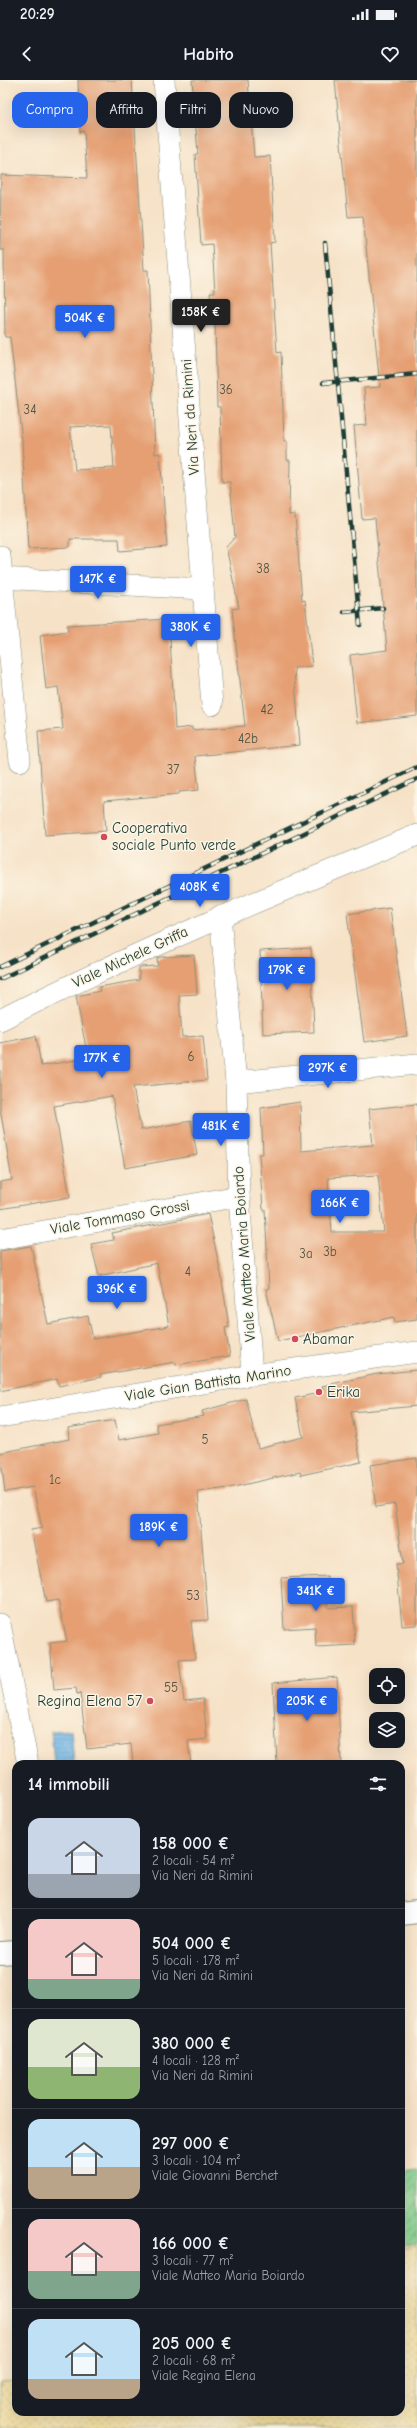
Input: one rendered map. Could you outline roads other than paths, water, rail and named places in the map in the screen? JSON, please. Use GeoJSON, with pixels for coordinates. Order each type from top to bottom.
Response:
{"type":"FeatureCollection","features":[{"type":"Feature","properties":{"kind":"street","name":"Via Neri da Rimini"},"geometry":{"type":"LineString","coordinates":[[164,80],[212,705]]}},
{"type":"Feature","properties":{"kind":"street"},"geometry":{"type":"LineString","coordinates":[[0,556],[1,579],[20,761]]}},
{"type":"Feature","properties":{"kind":"street"},"geometry":{"type":"LineString","coordinates":[[1,579],[203,589]]}},
{"type":"Feature","properties":{"kind":"street","name":"Viale Michele Griffa"},"geometry":{"type":"LineString","coordinates":[[0,1020],[81,979],[220,916],[417,836]]}},
{"type":"Feature","properties":{"kind":"street","name":"Viale Matteo Maria Boiardo"},"geometry":{"type":"LineString","coordinates":[[220,916],[236,1082],[239,1196],[252,1375]]}},
{"type":"Feature","properties":{"kind":"street"},"geometry":{"type":"LineString","coordinates":[[236,1082],[417,1064]]}},
{"type":"Feature","properties":{"kind":"street","name":"Viale Tommaso Grossi"},"geometry":{"type":"LineString","coordinates":[[0,1239],[239,1196]]}},
{"type":"Feature","properties":{"kind":"street","name":"Viale Gian Battista Marino"},"geometry":{"type":"LineString","coordinates":[[0,1417],[252,1375],[417,1352]]}},
{"type":"Feature","properties":{"kind":"street"},"geometry":{"type":"LineString","coordinates":[[0,1624],[7,1690],[27,1760]]}},
{"type":"Feature","properties":{"kind":"street"},"geometry":{"type":"LineString","coordinates":[[405,1914],[417,1912]]}},
{"type":"Feature","properties":{"kind":"street"},"geometry":{"type":"LineString","coordinates":[[0,1953],[12,1952]]}},
{"type":"Feature","properties":{"kind":"water"},"geometry":{"type":"Polygon","coordinates":[[[71,1730],[74,1760],[54,1760],[51,1731],[71,1730]]]}},
{"type":"Feature","properties":{"kind":"railway"},"geometry":{"type":"LineString","coordinates":[[325,243],[360,625]]}},
{"type":"Feature","properties":{"kind":"railway"},"geometry":{"type":"LineString","coordinates":[[323,383],[417,374]]}},
{"type":"Feature","properties":{"kind":"railway"},"geometry":{"type":"LineString","coordinates":[[344,612],[383,608]]}},
{"type":"Feature","properties":{"kind":"railway"},"geometry":{"type":"LineString","coordinates":[[0,967],[417,767]]}},
{"type":"Feature","properties":{"kind":"railway"},"geometry":{"type":"LineString","coordinates":[[0,979],[417,779]]}},
{"type":"Feature","properties":{"kind":"place","name":"Cooperativa sociale Punto verde"},"geometry":{"type":"Point","coordinates":[104,837]}},
{"type":"Feature","properties":{"kind":"place","name":"Abamar"},"geometry":{"type":"Point","coordinates":[295,1339]}},
{"type":"Feature","properties":{"kind":"place","name":"Erika"},"geometry":{"type":"Point","coordinates":[319,1392]}},
{"type":"Feature","properties":{"kind":"place","name":"Regina Elena 57"},"geometry":{"type":"Point","coordinates":[150,1701]}}]}
